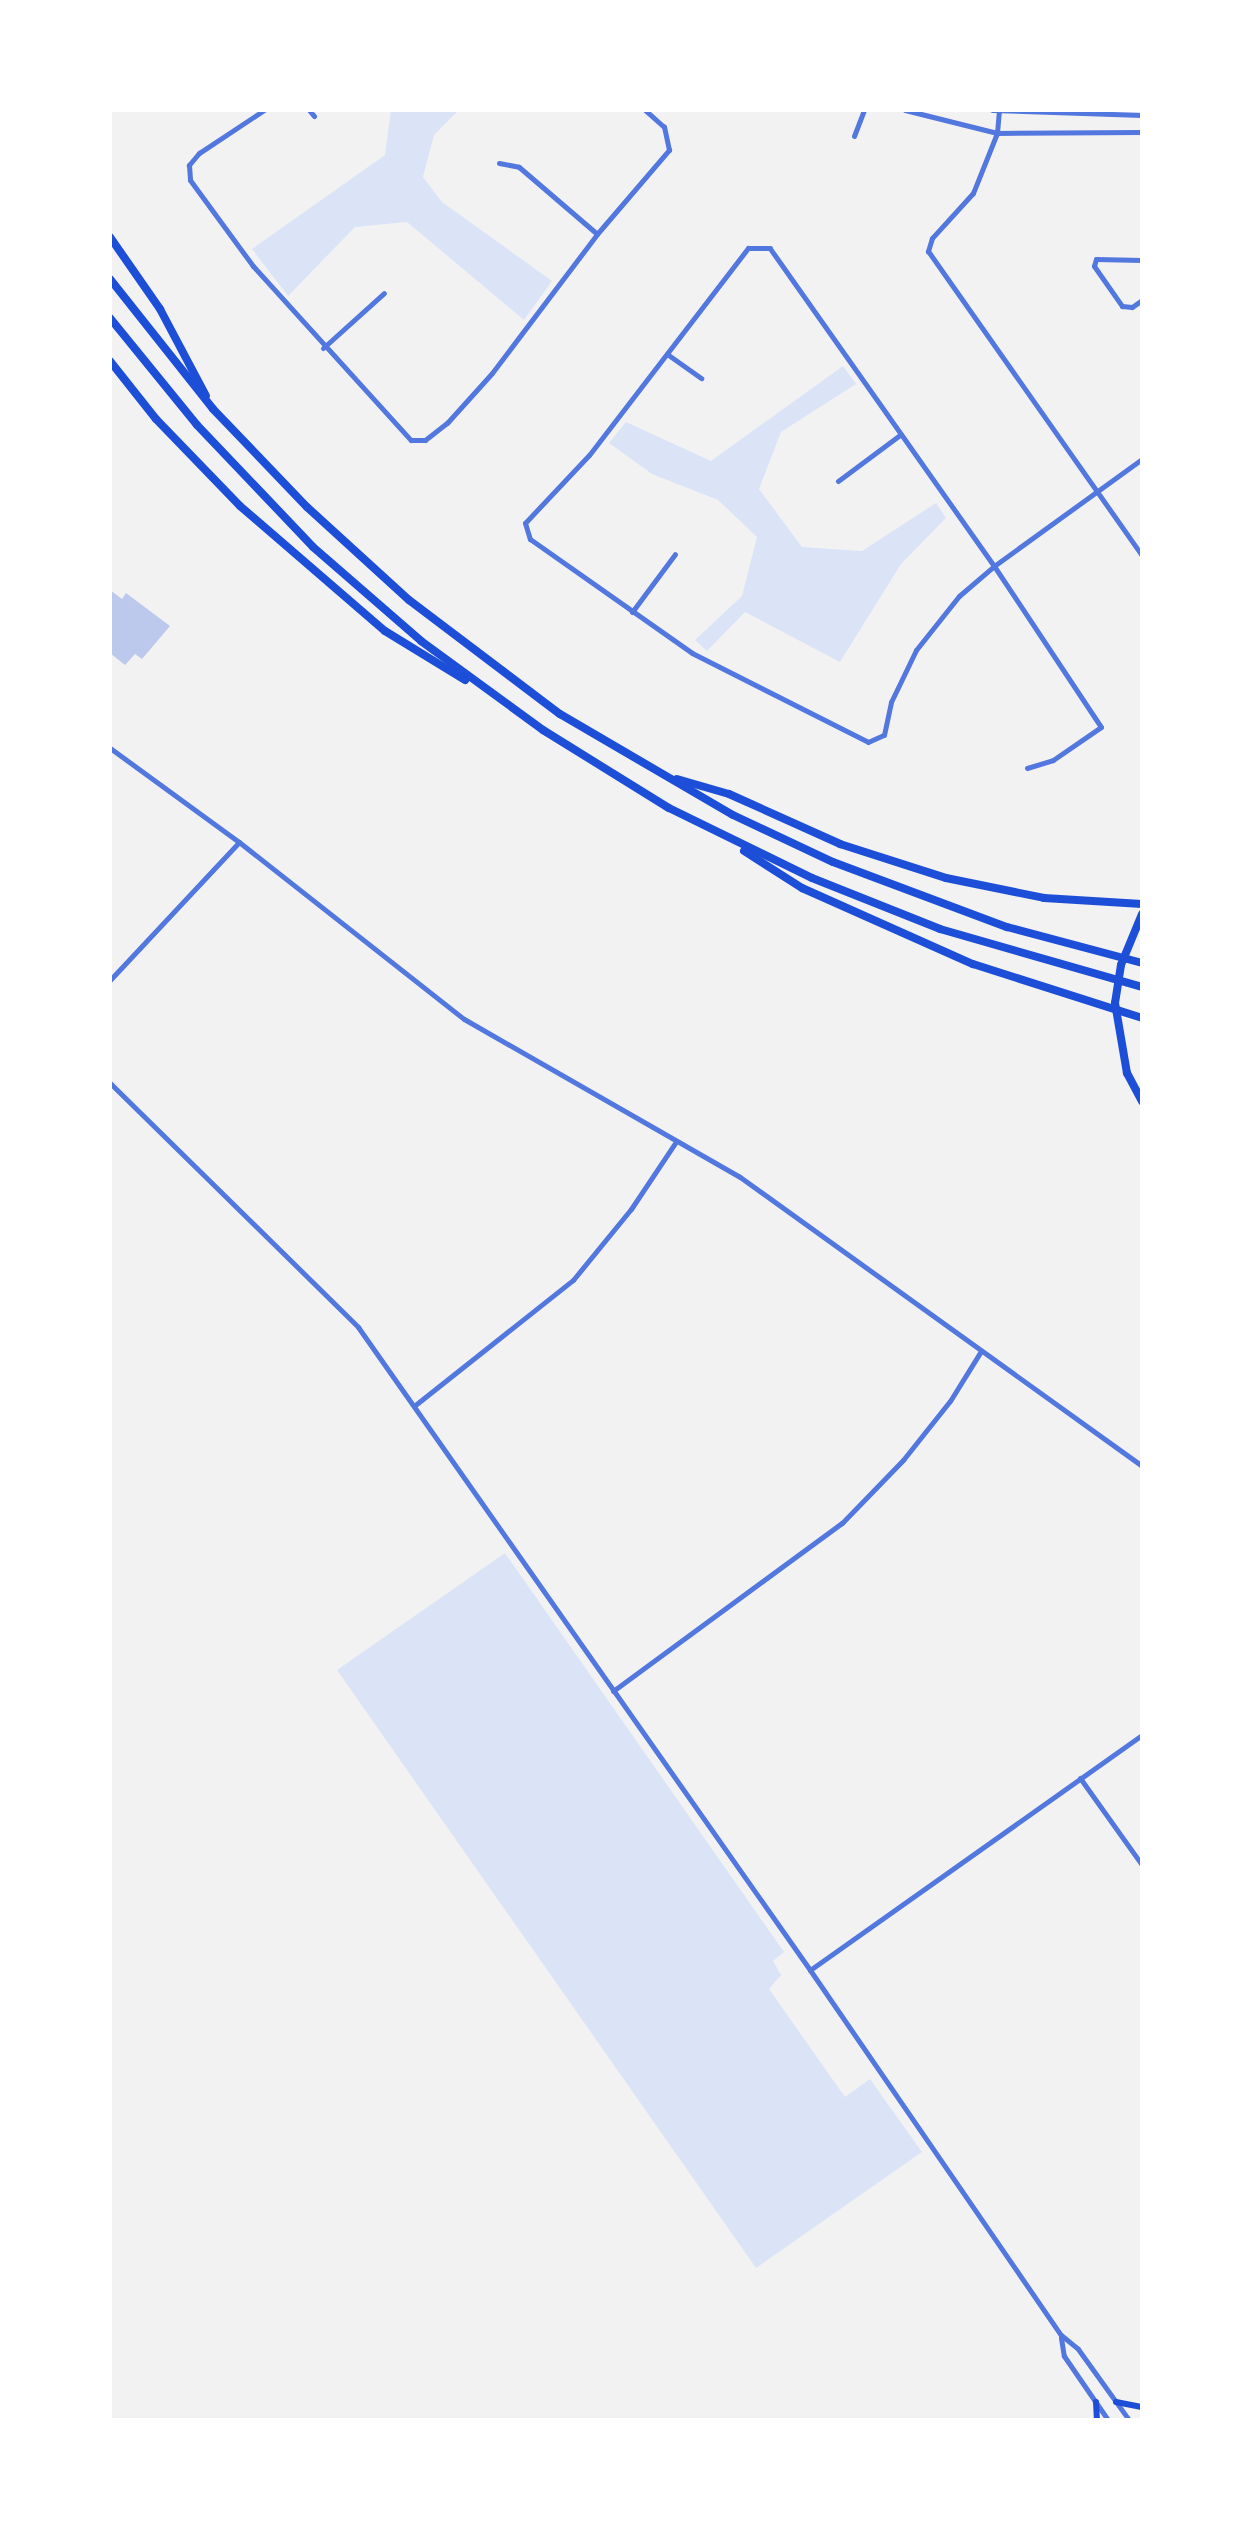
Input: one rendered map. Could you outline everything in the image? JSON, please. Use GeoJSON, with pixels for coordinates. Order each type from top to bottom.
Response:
{"type":"FeatureCollection","features":[{"type":"Feature","properties":{"kind":"highway"},"geometry":{"type":"LineString","coordinates":[[110,236],[160,309],[213,409]]}},
{"type":"Feature","properties":{"kind":"highway"},"geometry":{"type":"LineString","coordinates":[[110,279],[213,409],[307,507],[409,600],[534,696],[661,775],[748,822],[884,884],[1006,927],[1142,964]]}},
{"type":"Feature","properties":{"kind":"highway"},"geometry":{"type":"LineString","coordinates":[[110,318],[197,426],[278,514],[422,642],[504,703]]}},
{"type":"Feature","properties":{"kind":"highway"},"geometry":{"type":"LineString","coordinates":[[110,360],[180,444],[240,506],[386,632],[802,888],[973,964],[1142,1018]]}},
{"type":"Feature","properties":{"kind":"highway"},"geometry":{"type":"LineString","coordinates":[[661,775],[729,794],[840,844],[946,878],[1044,898],[1142,904]]}},
{"type":"Feature","properties":{"kind":"highway"},"geometry":{"type":"LineString","coordinates":[[715,832],[812,878],[940,929],[1142,987]]}},
{"type":"Feature","properties":{"kind":"highway"},"geometry":{"type":"LineString","coordinates":[[1142,914],[1117,981],[1115,1016],[1123,1059],[1142,1101]]}},
{"type":"Feature","properties":{"kind":"main road"},"geometry":{"type":"LineString","coordinates":[[1096,2402],[1096,2420]]}},
{"type":"Feature","properties":{"kind":"main road"},"geometry":{"type":"LineString","coordinates":[[1116,2402],[1142,2407]]}},
{"type":"Feature","properties":{"kind":"street"},"geometry":{"type":"LineString","coordinates":[[264,110],[199,154],[189,165],[190,180],[253,266],[323,348],[411,440],[425,440],[447,423],[510,352],[597,234],[669,150],[664,127],[645,110]]}},
{"type":"Feature","properties":{"kind":"street"},"geometry":{"type":"LineString","coordinates":[[854,136],[864,110]]}},
{"type":"Feature","properties":{"kind":"street"},"geometry":{"type":"LineString","coordinates":[[905,110],[997,133],[1142,132]]}},
{"type":"Feature","properties":{"kind":"street"},"geometry":{"type":"LineString","coordinates":[[1142,115],[996,110],[997,133],[973,193],[932,238],[928,251],[1142,555]]}},
{"type":"Feature","properties":{"kind":"street"},"geometry":{"type":"LineString","coordinates":[[499,163],[518,167],[597,234]]}},
{"type":"Feature","properties":{"kind":"street"},"geometry":{"type":"LineString","coordinates":[[1027,768],[1053,760],[1101,727],[994,566],[770,248],[748,248],[589,455],[525,522],[530,539],[632,613],[735,678],[868,742],[884,735],[891,702],[916,650],[959,596],[994,566],[1142,459]]}},
{"type":"Feature","properties":{"kind":"street"},"geometry":{"type":"LineString","coordinates":[[1142,260],[1096,259],[1094,266],[1122,306],[1132,307],[1142,300]]}},
{"type":"Feature","properties":{"kind":"street"},"geometry":{"type":"LineString","coordinates":[[323,348],[384,292]]}},
{"type":"Feature","properties":{"kind":"street"},"geometry":{"type":"LineString","coordinates":[[667,354],[701,378]]}},
{"type":"Feature","properties":{"kind":"street"},"geometry":{"type":"LineString","coordinates":[[838,481],[901,435]]}},
{"type":"Feature","properties":{"kind":"street"},"geometry":{"type":"LineString","coordinates":[[632,613],[675,554]]}},
{"type":"Feature","properties":{"kind":"street"},"geometry":{"type":"LineString","coordinates":[[110,748],[239,842],[464,1019],[740,1177],[1142,1466]]}},
{"type":"Feature","properties":{"kind":"street"},"geometry":{"type":"LineString","coordinates":[[110,980],[239,842]]}},
{"type":"Feature","properties":{"kind":"street"},"geometry":{"type":"LineString","coordinates":[[110,1083],[358,1328],[810,1970],[1061,2336],[1078,2349],[1129,2420]]}},
{"type":"Feature","properties":{"kind":"street"},"geometry":{"type":"LineString","coordinates":[[414,1406],[573,1280],[630,1209],[675,1143]]}},
{"type":"Feature","properties":{"kind":"street"},"geometry":{"type":"LineString","coordinates":[[612,1691],[842,1523],[903,1460],[950,1401],[982,1351]]}},
{"type":"Feature","properties":{"kind":"street"},"geometry":{"type":"LineString","coordinates":[[810,1970],[1142,1735]]}},
{"type":"Feature","properties":{"kind":"street"},"geometry":{"type":"LineString","coordinates":[[1080,1778],[1142,1865]]}},
{"type":"Feature","properties":{"kind":"street"},"geometry":{"type":"LineString","coordinates":[[1061,2336],[1064,2356],[1108,2420]]}},
{"type":"Feature","properties":{"kind":"shaded area"},"geometry":{"type":"Polygon","coordinates":[[[391,110],[459,110],[434,135],[423,177],[442,202],[552,281],[524,320],[407,222],[355,227],[288,296],[252,249],[385,155],[391,110]]]}},
{"type":"Feature","properties":{"kind":"shaded area"},"geometry":{"type":"Polygon","coordinates":[[[843,366],[856,384],[781,432],[759,489],[802,547],[862,551],[936,503],[946,518],[901,564],[840,662],[745,612],[707,651],[695,640],[742,596],[757,537],[718,500],[652,474],[609,443],[626,422],[711,461],[843,366]]]}},
{"type":"Feature","properties":{"kind":"shaded area"},"geometry":{"type":"Polygon","coordinates":[[[505,1553],[784,1952],[773,1961],[781,1975],[769,1989],[845,2097],[870,2079],[922,2152],[756,2268],[337,1670],[505,1553]]]}},
{"type":"Feature","properties":{"kind":"building"},"geometry":{"type":"Polygon","coordinates":[[[110,590],[122,599],[126,593],[170,626],[142,659],[135,654],[125,665],[110,653],[110,590]]]}}]}
